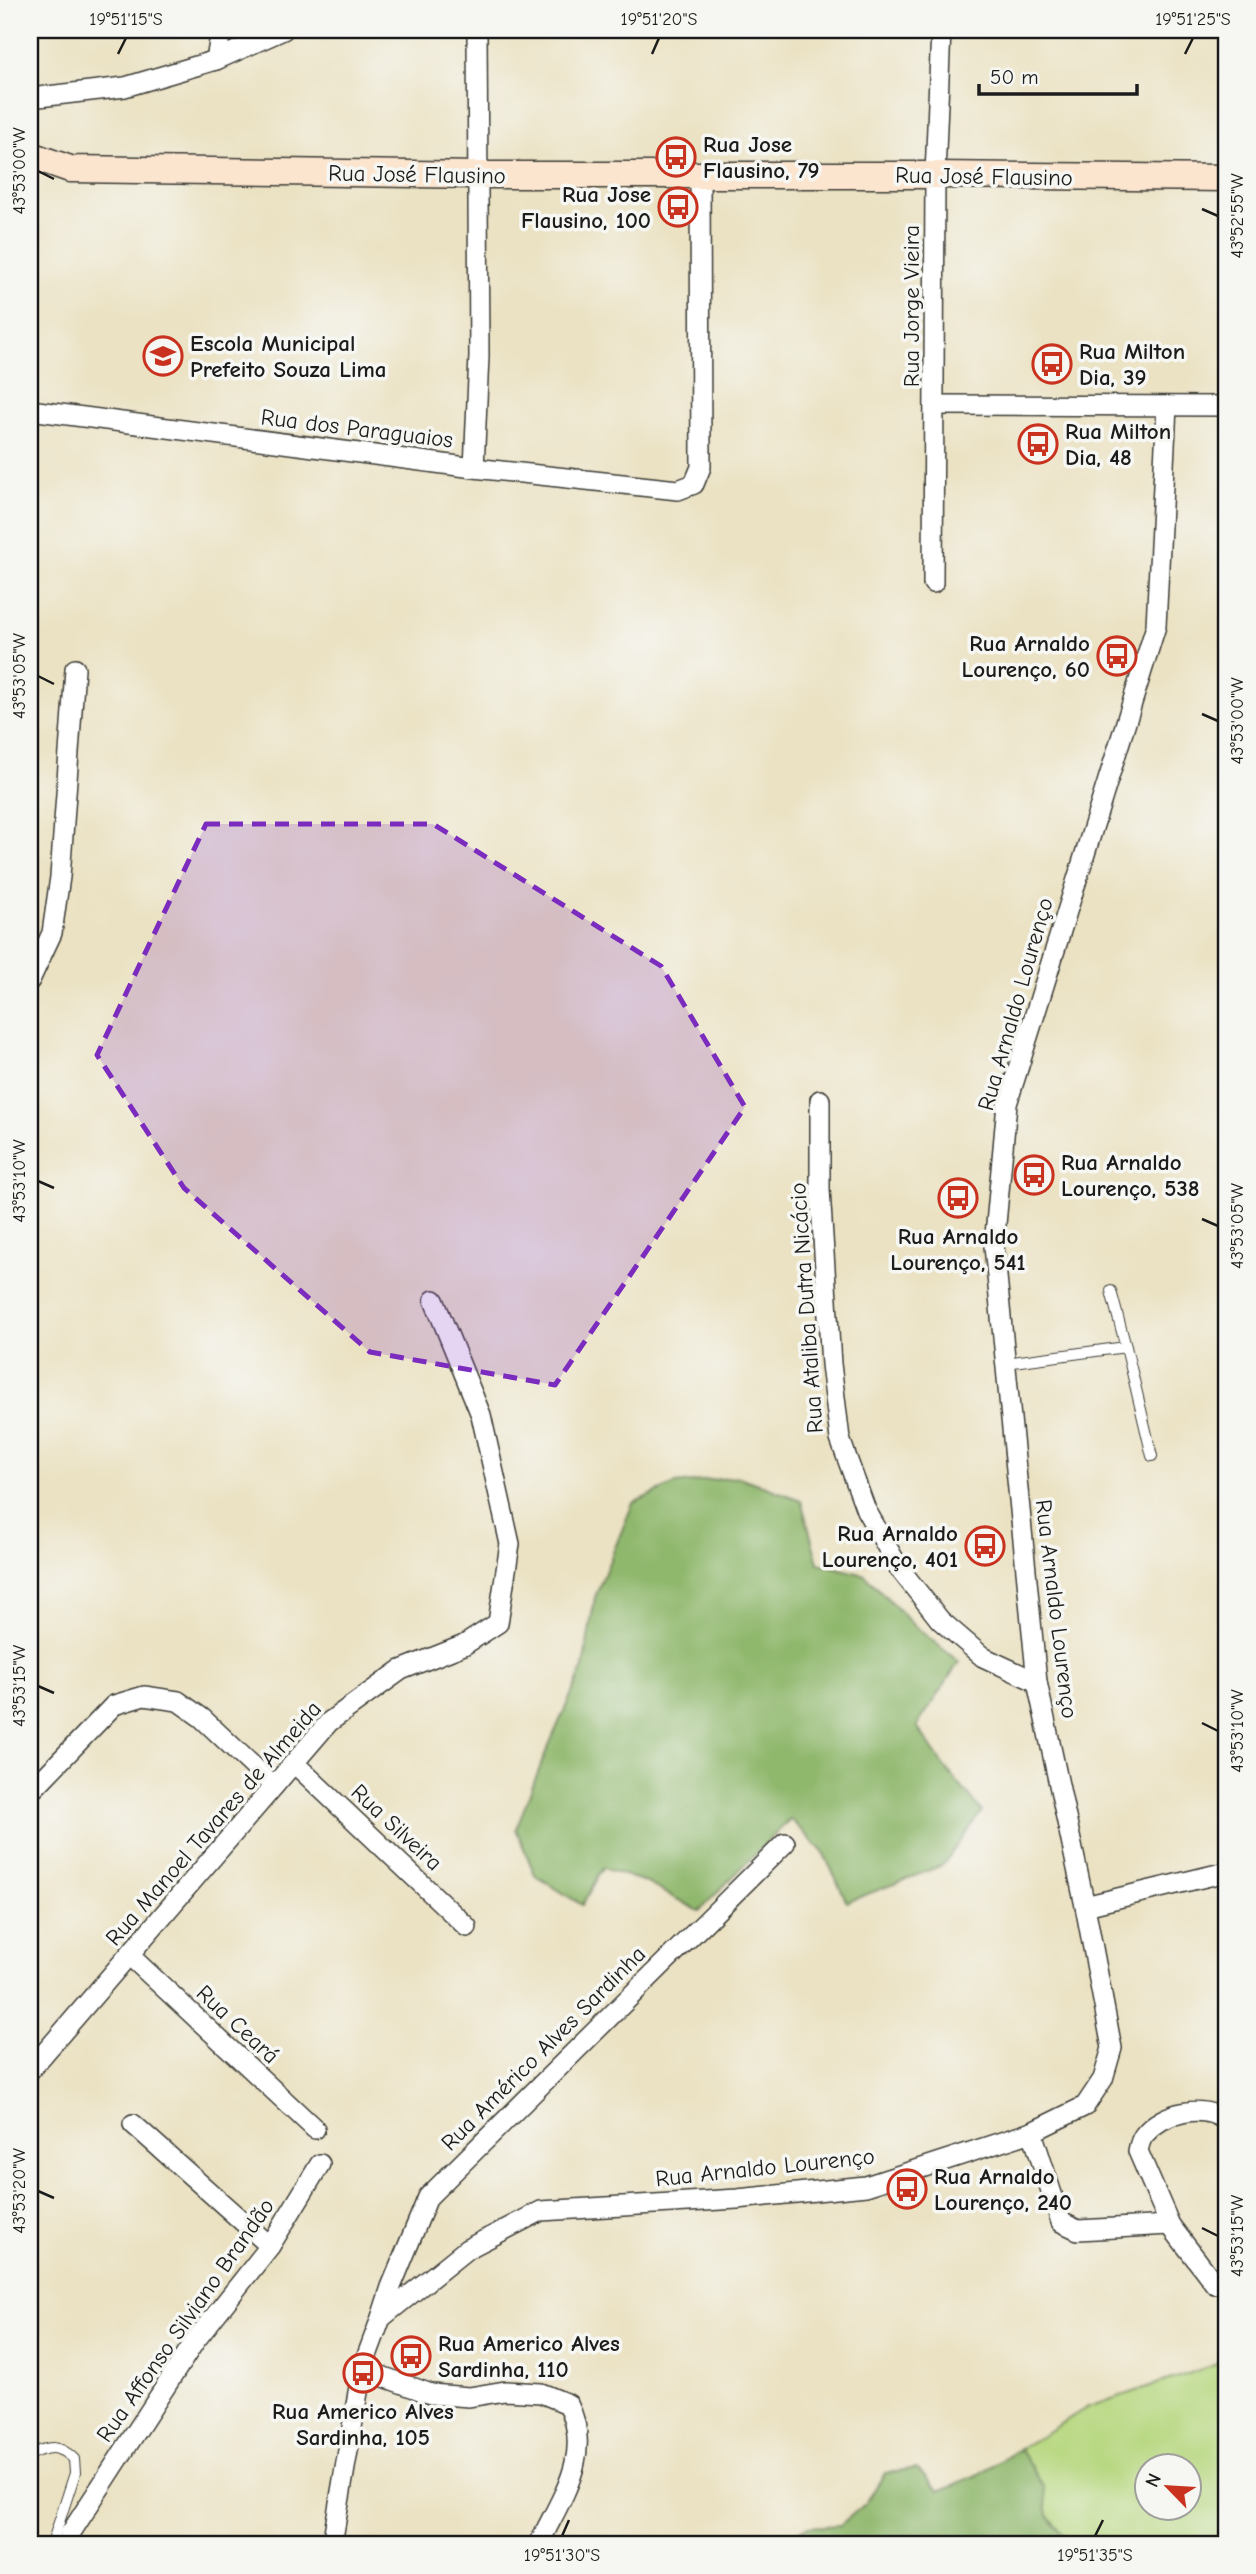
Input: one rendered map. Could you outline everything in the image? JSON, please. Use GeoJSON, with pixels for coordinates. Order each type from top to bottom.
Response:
{"type":"FeatureCollection","features":[{"type":"Feature","properties":{"kind":"street"},"geometry":{"type":"LineString","coordinates":[[216,60],[221,30]]}},
{"type":"Feature","properties":{"kind":"street"},"geometry":{"type":"LineString","coordinates":[[30,98],[125,87],[216,60],[283,30]]}},
{"type":"Feature","properties":{"kind":"street"},"geometry":{"type":"LineString","coordinates":[[474,468],[479,356],[477,30]]}},
{"type":"Feature","properties":{"kind":"street","name":"Rua Jorge Vieira"},"geometry":{"type":"LineString","coordinates":[[933,583],[936,405],[935,175],[941,30]]}},
{"type":"Feature","properties":{"kind":"street","name":"Rua José Flausino"},"geometry":{"type":"LineString","coordinates":[[30,155],[70,169],[479,175],[1226,178]]}},
{"type":"Feature","properties":{"kind":"street","name":"Rua dos Paraguaios"},"geometry":{"type":"LineString","coordinates":[[30,410],[474,468],[678,490],[694,484],[701,467],[700,174]]}},
{"type":"Feature","properties":{"kind":"street"},"geometry":{"type":"LineString","coordinates":[[936,405],[1226,406]]}},
{"type":"Feature","properties":{"kind":"street","name":"Rua Arnaldo Lourenço"},"geometry":{"type":"LineString","coordinates":[[381,2318],[467,2249],[541,2211],[737,2199],[866,2186],[1032,2132],[1085,2106],[1103,2079],[1112,2048],[1037,1682],[994,1246],[1007,1104],[1156,626],[1167,405]]}},
{"type":"Feature","properties":{"kind":"street"},"geometry":{"type":"LineString","coordinates":[[30,980],[52,933],[59,888],[75,669]]}},
{"type":"Feature","properties":{"kind":"street","name":"Rua Ataliba Dutra Nicácio"},"geometry":{"type":"LineString","coordinates":[[820,1100],[820,1189],[831,1364],[839,1439],[861,1498],[899,1568],[940,1620],[983,1657],[1037,1682]]}},
{"type":"Feature","properties":{"kind":"street","name":"Rua Manoel Tavares de Almeida"},"geometry":{"type":"LineString","coordinates":[[30,2070],[329,1722],[401,1670],[464,1645],[498,1623],[510,1544],[481,1415],[434,1300]]}},
{"type":"Feature","properties":{"kind":"street"},"geometry":{"type":"LineString","coordinates":[[35,1787],[114,1705],[144,1696],[178,1701],[202,1718],[274,1786]]}},
{"type":"Feature","properties":{"kind":"street","name":"Rua Silveira"},"geometry":{"type":"LineString","coordinates":[[294,1763],[467,1927]]}},
{"type":"Feature","properties":{"kind":"street","name":"Rua Américo Alves Sardinha"},"geometry":{"type":"LineString","coordinates":[[381,2318],[428,2197],[785,1843]]}},
{"type":"Feature","properties":{"kind":"street"},"geometry":{"type":"LineString","coordinates":[[1085,1906],[1226,1872]]}},
{"type":"Feature","properties":{"kind":"street","name":"Rua Ceará"},"geometry":{"type":"LineString","coordinates":[[128,1955],[315,2129]]}},
{"type":"Feature","properties":{"kind":"street"},"geometry":{"type":"LineString","coordinates":[[1216,2284],[1170,2225],[1138,2151],[1143,2136],[1161,2122],[1182,2112],[1215,2112],[1226,2121]]}},
{"type":"Feature","properties":{"kind":"street"},"geometry":{"type":"LineString","coordinates":[[133,2124],[270,2246]]}},
{"type":"Feature","properties":{"kind":"street"},"geometry":{"type":"LineString","coordinates":[[1032,2132],[1061,2222],[1078,2230],[1170,2225]]}},
{"type":"Feature","properties":{"kind":"street","name":"Rua Affonso Silviano Brandão"},"geometry":{"type":"LineString","coordinates":[[68,2544],[70,2533],[195,2341],[270,2246],[320,2164]]}},
{"type":"Feature","properties":{"kind":"street"},"geometry":{"type":"LineString","coordinates":[[332,2544],[362,2369],[381,2318]]}},
{"type":"Feature","properties":{"kind":"street"},"geometry":{"type":"LineString","coordinates":[[362,2369],[431,2394],[469,2398],[505,2391],[541,2393],[568,2404],[577,2422],[578,2449],[569,2485],[539,2544]]}},
{"type":"Feature","properties":{"kind":"lane"},"geometry":{"type":"LineString","coordinates":[[1111,1291],[1152,1456]]}},
{"type":"Feature","properties":{"kind":"lane"},"geometry":{"type":"LineString","coordinates":[[1005,1363],[1126,1347]]}},
{"type":"Feature","properties":{"kind":"lane"},"geometry":{"type":"LineString","coordinates":[[30,2455],[45,2447],[64,2449],[74,2459],[75,2473],[52,2544]]}},
{"type":"Feature","properties":{"kind":"highlighted area"},"geometry":{"type":"Polygon","coordinates":[[[206,824],[433,824],[661,966],[745,1107],[555,1385],[370,1352],[184,1188],[97,1055],[206,824]]]}},
{"type":"Feature","properties":{"kind":"green space"},"geometry":{"type":"Polygon","coordinates":[[[739,1477],[801,1500],[818,1563],[865,1575],[912,1624],[959,1662],[917,1726],[943,1765],[982,1811],[943,1865],[847,1902],[823,1852],[790,1819],[699,1911],[645,1882],[603,1868],[582,1905],[535,1875],[516,1829],[583,1668],[595,1597],[633,1503],[675,1484],[739,1477]]]}},
{"type":"Feature","properties":{"kind":"green space"},"geometry":{"type":"Polygon","coordinates":[[[1226,2361],[1226,2544],[944,2544],[953,2490],[1088,2407],[1226,2361]]]}},
{"type":"Feature","properties":{"kind":"green space"},"geometry":{"type":"Polygon","coordinates":[[[1020,2449],[1044,2487],[1048,2516],[1071,2544],[776,2544],[779,2539],[808,2527],[840,2525],[866,2503],[885,2473],[917,2468],[939,2491],[979,2474],[1020,2449]]]}},
{"type":"Feature","properties":{"kind":"place","name":"Rua Jose Flausino, 79"},"geometry":{"type":"Point","coordinates":[676,157]}},
{"type":"Feature","properties":{"kind":"place","name":"Rua Jose Flausino, 100"},"geometry":{"type":"Point","coordinates":[678,207]}},
{"type":"Feature","properties":{"kind":"place","name":"Escola Municipal Prefeito Souza Lima"},"geometry":{"type":"Point","coordinates":[163,356]}},
{"type":"Feature","properties":{"kind":"place","name":"Rua Milton Dia, 39"},"geometry":{"type":"Point","coordinates":[1052,364]}},
{"type":"Feature","properties":{"kind":"place","name":"Rua Milton Dia, 48"},"geometry":{"type":"Point","coordinates":[1038,444]}},
{"type":"Feature","properties":{"kind":"place","name":"Rua Arnaldo Lourenço, 60"},"geometry":{"type":"Point","coordinates":[1117,656]}},
{"type":"Feature","properties":{"kind":"place","name":"Rua Arnaldo Lourenço, 538"},"geometry":{"type":"Point","coordinates":[1034,1175]}},
{"type":"Feature","properties":{"kind":"place","name":"Rua Arnaldo Lourenço, 541"},"geometry":{"type":"Point","coordinates":[958,1198]}},
{"type":"Feature","properties":{"kind":"place","name":"Rua Arnaldo Lourenço, 401"},"geometry":{"type":"Point","coordinates":[985,1546]}},
{"type":"Feature","properties":{"kind":"place","name":"Rua Arnaldo Lourenço, 240"},"geometry":{"type":"Point","coordinates":[907,2189]}},
{"type":"Feature","properties":{"kind":"place","name":"Rua Americo Alves Sardinha, 110"},"geometry":{"type":"Point","coordinates":[411,2356]}},
{"type":"Feature","properties":{"kind":"place","name":"Rua Americo Alves Sardinha, 105"},"geometry":{"type":"Point","coordinates":[363,2373]}}]}
